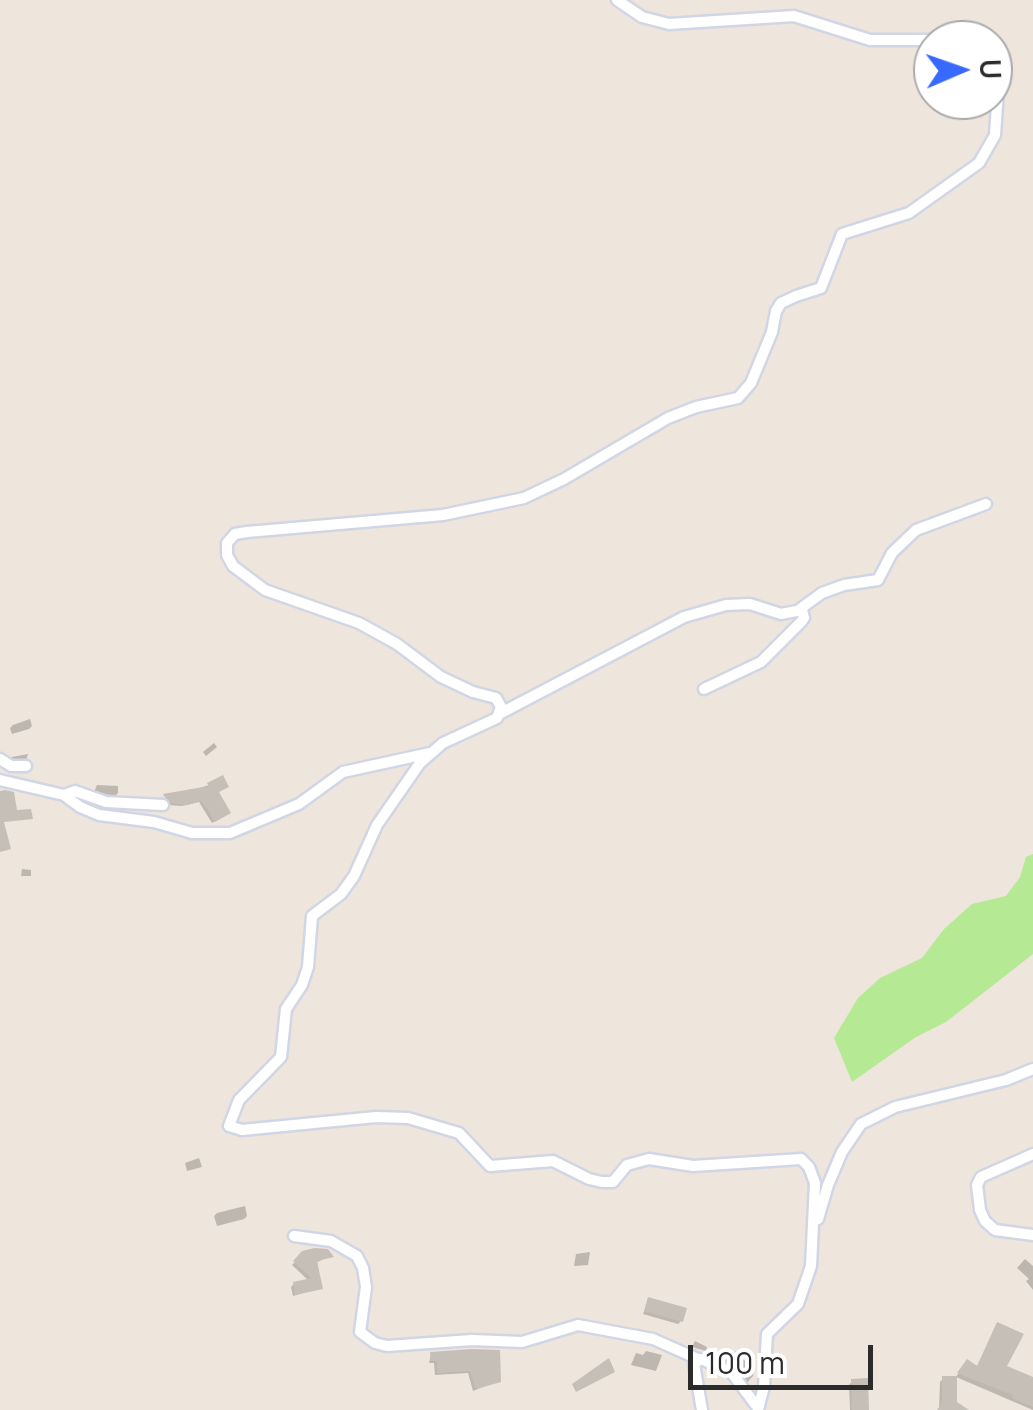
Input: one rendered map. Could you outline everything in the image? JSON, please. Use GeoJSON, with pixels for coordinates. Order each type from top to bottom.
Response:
{"type":"FeatureCollection","features":[{"type":"Feature","properties":{"kind":"street"},"geometry":{"type":"LineString","coordinates":[[617,0],[642,16],[668,24],[794,16],[870,40],[913,40]]}},
{"type":"Feature","properties":{"kind":"street"},"geometry":{"type":"LineString","coordinates":[[501,713],[496,698],[441,677],[378,632],[264,590],[233,566],[227,555],[227,543],[235,534],[247,532],[443,515],[524,498],[668,418],[738,398],[751,383],[772,332],[776,311],[796,296],[821,288],[842,234],[909,214],[980,163],[995,134],[996,120]]}},
{"type":"Feature","properties":{"kind":"street"},"geometry":{"type":"LineString","coordinates":[[758,1409],[764,1386],[767,1334],[798,1304],[811,1266],[815,1183],[809,1167],[800,1158],[693,1166],[648,1159],[628,1165],[613,1182],[602,1182],[553,1161],[490,1166],[459,1133],[408,1118],[231,1128],[228,1123],[239,1100],[276,1064],[284,1049],[286,1008],[302,985],[308,967],[312,916],[348,885],[391,804],[443,743],[488,724],[501,713],[684,617],[750,604],[781,614],[844,585],[878,580],[892,553],[916,530],[986,504]]}},
{"type":"Feature","properties":{"kind":"street"},"geometry":{"type":"LineString","coordinates":[[704,689],[761,662],[804,618],[800,608]]}},
{"type":"Feature","properties":{"kind":"street"},"geometry":{"type":"LineString","coordinates":[[0,780],[64,794],[99,815],[154,822],[192,833],[230,834],[299,804],[343,772],[431,753]]}},
{"type":"Feature","properties":{"kind":"street"},"geometry":{"type":"LineString","coordinates":[[0,759],[11,766],[26,766]]}},
{"type":"Feature","properties":{"kind":"street"},"geometry":{"type":"LineString","coordinates":[[64,794],[74,791],[106,802],[162,805]]}},
{"type":"Feature","properties":{"kind":"street"},"geometry":{"type":"LineString","coordinates":[[814,1235],[842,1152],[862,1124],[895,1108],[1006,1080],[1033,1068]]}},
{"type":"Feature","properties":{"kind":"street"},"geometry":{"type":"LineString","coordinates":[[1033,1154],[981,1177],[977,1185],[980,1210],[995,1230],[1033,1235]]}},
{"type":"Feature","properties":{"kind":"street"},"geometry":{"type":"LineString","coordinates":[[294,1236],[331,1241],[357,1256],[366,1287],[360,1332],[375,1343],[387,1346],[472,1340],[522,1342],[578,1325],[653,1339],[731,1372],[758,1409]]}},
{"type":"Feature","properties":{"kind":"street"},"geometry":{"type":"LineString","coordinates":[[698,1359],[694,1364],[702,1410]]}},
{"type":"Feature","properties":{"kind":"green space"},"geometry":{"type":"Polygon","coordinates":[[[1033,854],[1033,954],[946,1022],[916,1037],[852,1082],[834,1038],[858,998],[880,978],[922,958],[944,929],[972,904],[1006,896],[1020,877],[1026,857],[1033,854]]]}},
{"type":"Feature","properties":{"kind":"building"},"geometry":{"type":"Polygon","coordinates":[[[223,775],[229,787],[219,792],[231,813],[215,822],[202,801],[187,805],[171,803],[163,794],[209,786],[207,783],[223,775]]]}},
{"type":"Feature","properties":{"kind":"building"},"geometry":{"type":"Polygon","coordinates":[[[0,791],[14,792],[17,810],[31,809],[33,819],[4,822],[11,849],[0,852],[0,791]]]}},
{"type":"Feature","properties":{"kind":"building"},"geometry":{"type":"Polygon","coordinates":[[[328,1249],[334,1257],[317,1261],[323,1289],[295,1295],[293,1282],[312,1278],[293,1261],[302,1251],[328,1249]]]}},
{"type":"Feature","properties":{"kind":"building"},"geometry":{"type":"Polygon","coordinates":[[[648,1297],[687,1308],[683,1322],[644,1311],[648,1297]]]}},
{"type":"Feature","properties":{"kind":"building"},"geometry":{"type":"Polygon","coordinates":[[[997,1322],[1024,1334],[1007,1366],[1033,1377],[1033,1407],[957,1373],[967,1359],[977,1366],[997,1322]]]}},
{"type":"Feature","properties":{"kind":"building"},"geometry":{"type":"Polygon","coordinates":[[[500,1350],[501,1382],[476,1389],[470,1371],[437,1373],[437,1361],[431,1361],[430,1352],[500,1350]]]}},
{"type":"Feature","properties":{"kind":"building"},"geometry":{"type":"Polygon","coordinates":[[[609,1358],[615,1372],[576,1392],[572,1384],[609,1358]]]}},
{"type":"Feature","properties":{"kind":"building"},"geometry":{"type":"Polygon","coordinates":[[[942,1376],[957,1376],[957,1402],[969,1410],[937,1410],[942,1403],[942,1376]]]}},
{"type":"Feature","properties":{"kind":"building"},"geometry":{"type":"Polygon","coordinates":[[[868,1378],[869,1410],[852,1410],[851,1379],[868,1378]]]}}]}
